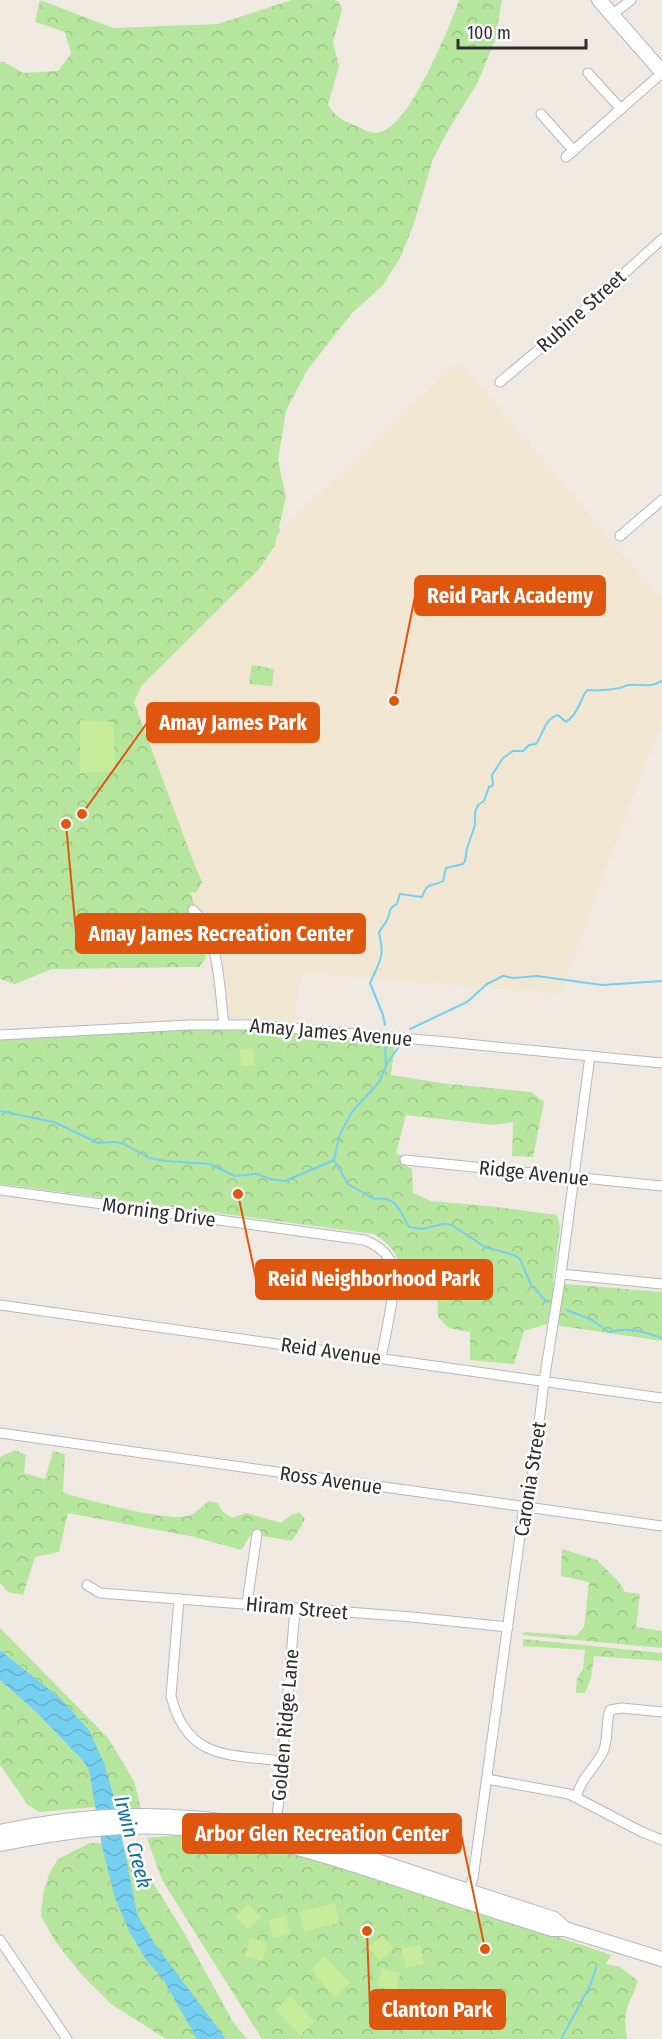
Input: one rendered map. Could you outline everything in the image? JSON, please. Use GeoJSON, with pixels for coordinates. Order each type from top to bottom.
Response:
{"type":"FeatureCollection","features":[{"type":"Feature","properties":{"kind":"main road"},"geometry":{"type":"LineString","coordinates":[[599,0],[662,72]]}},
{"type":"Feature","properties":{"kind":"main road"},"geometry":{"type":"LineString","coordinates":[[0,1832],[36,1824],[194,1818],[274,1836],[318,1842],[467,1896],[554,1919],[565,1929],[662,1959]]}},
{"type":"Feature","properties":{"kind":"main road"},"geometry":{"type":"LineString","coordinates":[[0,1844],[85,1823]]}},
{"type":"Feature","properties":{"kind":"street"},"geometry":{"type":"LineString","coordinates":[[612,15],[631,0]]}},
{"type":"Feature","properties":{"kind":"street"},"geometry":{"type":"LineString","coordinates":[[541,114],[570,154],[662,72]]}},
{"type":"Feature","properties":{"kind":"street"},"geometry":{"type":"LineString","coordinates":[[588,73],[621,109]]}},
{"type":"Feature","properties":{"kind":"street","name":"Rubine Street"},"geometry":{"type":"LineString","coordinates":[[500,382],[562,330],[662,239]]}},
{"type":"Feature","properties":{"kind":"street"},"geometry":{"type":"LineString","coordinates":[[620,536],[662,500]]}},
{"type":"Feature","properties":{"kind":"street"},"geometry":{"type":"LineString","coordinates":[[193,910],[203,921],[211,936],[224,1024]]}},
{"type":"Feature","properties":{"kind":"street","name":"Amay James Avenue"},"geometry":{"type":"LineString","coordinates":[[0,1035],[224,1024],[291,1028],[662,1064]]}},
{"type":"Feature","properties":{"kind":"street","name":"Caronia Street"},"geometry":{"type":"LineString","coordinates":[[467,1896],[473,1878],[523,1515],[530,1497],[590,1056]]}},
{"type":"Feature","properties":{"kind":"street","name":"Ridge Avenue"},"geometry":{"type":"LineString","coordinates":[[405,1160],[662,1186]]}},
{"type":"Feature","properties":{"kind":"street","name":"Morning Drive"},"geometry":{"type":"LineString","coordinates":[[0,1190],[364,1240],[372,1243],[387,1256],[394,1271],[394,1284],[381,1358]]}},
{"type":"Feature","properties":{"kind":"street"},"geometry":{"type":"LineString","coordinates":[[561,1274],[662,1284]]}},
{"type":"Feature","properties":{"kind":"street","name":"Reid Avenue"},"geometry":{"type":"LineString","coordinates":[[0,1305],[662,1398]]}},
{"type":"Feature","properties":{"kind":"street","name":"Ross Avenue"},"geometry":{"type":"LineString","coordinates":[[0,1433],[662,1526]]}},
{"type":"Feature","properties":{"kind":"street"},"geometry":{"type":"LineString","coordinates":[[247,1603],[257,1534]]}},
{"type":"Feature","properties":{"kind":"street","name":"Hiram Street"},"geometry":{"type":"LineString","coordinates":[[87,1585],[100,1593],[247,1603],[508,1627]]}},
{"type":"Feature","properties":{"kind":"street"},"geometry":{"type":"LineString","coordinates":[[179,1599],[171,1696],[174,1709],[183,1726],[195,1741],[211,1751],[224,1755],[282,1761]]}},
{"type":"Feature","properties":{"kind":"street","name":"Golden Ridge Lane"},"geometry":{"type":"LineString","coordinates":[[274,1836],[295,1609]]}},
{"type":"Feature","properties":{"kind":"street"},"geometry":{"type":"LineString","coordinates":[[576,1797],[580,1783],[606,1744],[609,1710],[622,1708],[662,1712]]}},
{"type":"Feature","properties":{"kind":"street"},"geometry":{"type":"LineString","coordinates":[[487,1779],[561,1792],[576,1797],[662,1840]]}},
{"type":"Feature","properties":{"kind":"street"},"geometry":{"type":"LineString","coordinates":[[0,1940],[67,2039]]}},
{"type":"Feature","properties":{"kind":"shaded area"},"geometry":{"type":"Polygon","coordinates":[[[459,361],[662,600],[662,719],[560,994],[302,972],[294,1021],[216,1017],[207,944],[119,684],[459,361]]]}},
{"type":"Feature","properties":{"kind":"green space"},"geometry":{"type":"Polygon","coordinates":[[[40,0],[113,28],[218,24],[292,0],[334,0],[339,2],[342,10],[333,42],[339,66],[328,105],[337,116],[376,133],[394,124],[417,93],[438,51],[459,0],[502,0],[495,40],[478,82],[433,159],[413,226],[400,258],[383,285],[351,314],[306,372],[286,411],[278,460],[286,497],[279,527],[280,532],[275,545],[260,568],[142,685],[134,702],[202,882],[196,893],[190,892],[207,944],[203,945],[206,958],[199,967],[52,969],[15,984],[0,979],[0,62],[23,73],[58,71],[71,54],[65,32],[35,22],[40,0]]]}},
{"type":"Feature","properties":{"kind":"green space"},"geometry":{"type":"Polygon","coordinates":[[[252,665],[274,669],[272,686],[249,684],[252,665]]]}},
{"type":"Feature","properties":{"kind":"green space"},"geometry":{"type":"Polygon","coordinates":[[[80,720],[113,722],[115,771],[80,773],[80,720]]]}},
{"type":"Feature","properties":{"kind":"green space"},"geometry":{"type":"Polygon","coordinates":[[[214,1028],[292,1031],[395,1043],[391,1075],[441,1083],[531,1092],[544,1102],[533,1157],[512,1156],[513,1122],[493,1125],[406,1115],[396,1154],[406,1156],[405,1165],[412,1169],[413,1193],[431,1201],[557,1215],[560,1227],[553,1283],[662,1292],[662,1341],[547,1324],[524,1331],[514,1364],[470,1360],[470,1332],[449,1328],[438,1317],[437,1290],[412,1285],[401,1279],[399,1264],[391,1247],[374,1234],[0,1184],[0,1038],[214,1028]]]}},
{"type":"Feature","properties":{"kind":"green space"},"geometry":{"type":"Polygon","coordinates":[[[253,1048],[254,1065],[241,1066],[240,1049],[253,1048]]]}},
{"type":"Feature","properties":{"kind":"green space"},"geometry":{"type":"Polygon","coordinates":[[[15,1450],[26,1455],[24,1473],[45,1479],[53,1451],[65,1454],[63,1493],[109,1505],[148,1514],[181,1517],[191,1515],[209,1501],[218,1503],[222,1511],[232,1518],[246,1513],[281,1523],[299,1512],[305,1519],[292,1541],[251,1534],[241,1550],[195,1537],[68,1513],[59,1552],[35,1557],[23,1595],[8,1592],[0,1583],[0,1457],[15,1450]]]}},
{"type":"Feature","properties":{"kind":"green space"},"geometry":{"type":"Polygon","coordinates":[[[562,1549],[597,1560],[619,1582],[625,1592],[640,1594],[636,1627],[662,1631],[662,1648],[522,1635],[525,1632],[576,1636],[584,1627],[589,1582],[561,1576],[562,1549]]]}},
{"type":"Feature","properties":{"kind":"green space"},"geometry":{"type":"Polygon","coordinates":[[[0,1628],[108,1738],[134,1781],[141,1809],[116,1808],[114,1797],[29,1675],[0,1650],[0,1628]]]}},
{"type":"Feature","properties":{"kind":"green space"},"geometry":{"type":"Polygon","coordinates":[[[523,1639],[662,1653],[662,1661],[594,1656],[591,1678],[585,1693],[576,1693],[577,1679],[583,1669],[585,1650],[523,1646],[523,1639]]]}},
{"type":"Feature","properties":{"kind":"green space"},"geometry":{"type":"Polygon","coordinates":[[[0,1680],[35,1711],[84,1762],[89,1770],[96,1807],[39,1812],[28,1805],[0,1765],[0,1680]]]}},
{"type":"Feature","properties":{"kind":"green space"},"geometry":{"type":"Polygon","coordinates":[[[191,1834],[279,1848],[491,1914],[611,1955],[606,1964],[620,1967],[638,1981],[626,2014],[627,2039],[262,2039],[162,1880],[147,1838],[191,1834]]]}},
{"type":"Feature","properties":{"kind":"green space"},"geometry":{"type":"Polygon","coordinates":[[[90,1843],[114,1845],[136,1856],[182,1929],[233,2022],[247,2039],[166,2039],[111,2004],[81,1974],[55,1941],[41,1916],[43,1894],[49,1874],[58,1859],[90,1843]]]}},
{"type":"Feature","properties":{"kind":"green space"},"geometry":{"type":"Polygon","coordinates":[[[335,1903],[339,1923],[304,1931],[299,1912],[335,1903]]]}},
{"type":"Feature","properties":{"kind":"green space"},"geometry":{"type":"Polygon","coordinates":[[[249,1904],[261,1917],[248,1930],[235,1917],[249,1904]]]}},
{"type":"Feature","properties":{"kind":"green space"},"geometry":{"type":"Polygon","coordinates":[[[286,1916],[290,1934],[273,1938],[269,1920],[286,1916]]]}},
{"type":"Feature","properties":{"kind":"green space"},"geometry":{"type":"Polygon","coordinates":[[[382,1935],[394,1948],[380,1961],[368,1948],[382,1935]]]}},
{"type":"Feature","properties":{"kind":"green space"},"geometry":{"type":"Polygon","coordinates":[[[250,1938],[267,1943],[262,1961],[245,1956],[250,1938]]]}},
{"type":"Feature","properties":{"kind":"green space"},"geometry":{"type":"Polygon","coordinates":[[[420,1945],[424,1964],[406,1968],[401,1949],[420,1945]]]}},
{"type":"Feature","properties":{"kind":"green space"},"geometry":{"type":"Polygon","coordinates":[[[325,1956],[350,1983],[335,1997],[311,1970],[325,1956]]]}},
{"type":"Feature","properties":{"kind":"green space"},"geometry":{"type":"Polygon","coordinates":[[[382,1968],[400,1974],[395,1991],[377,1986],[382,1968]]]}},
{"type":"Feature","properties":{"kind":"green space"},"geometry":{"type":"Polygon","coordinates":[[[290,1996],[315,2022],[300,2035],[276,2009],[290,1996]]]}},
{"type":"Feature","properties":{"kind":"water"},"geometry":{"type":"Polygon","coordinates":[[[0,1650],[61,1699],[89,1730],[104,1763],[114,1797],[137,1914],[154,1943],[226,2039],[197,2039],[163,1979],[147,1961],[130,1933],[115,1898],[102,1846],[89,1770],[35,1711],[0,1680],[0,1650]]]}},
{"type":"Feature","properties":{"kind":"waterway"},"geometry":{"type":"LineString","coordinates":[[385,1025],[370,983],[382,948],[379,933],[391,909],[397,904],[400,894],[422,897],[428,886],[443,881],[446,868],[463,864],[475,825],[475,812],[478,805],[484,801],[489,787],[493,785],[492,775],[503,758],[513,751],[523,751],[529,745],[536,744],[547,723],[553,717],[558,715],[566,722],[570,719],[587,690],[650,685],[662,681]]}},
{"type":"Feature","properties":{"kind":"waterway"},"geometry":{"type":"LineString","coordinates":[[410,1029],[467,1002],[487,984],[503,976],[514,978],[537,976],[602,985],[662,981]]}},
{"type":"Feature","properties":{"kind":"waterway"},"geometry":{"type":"LineString","coordinates":[[400,1045],[386,1065],[380,1081],[352,1112],[340,1134],[334,1160],[348,1184],[374,1199],[382,1198],[393,1202],[409,1227],[422,1229],[444,1224],[452,1225],[485,1247],[514,1255],[520,1259],[531,1285],[547,1302]]}},
{"type":"Feature","properties":{"kind":"waterway"},"geometry":{"type":"LineString","coordinates":[[385,1046],[386,1065]]}},
{"type":"Feature","properties":{"kind":"waterway"},"geometry":{"type":"LineString","coordinates":[[0,1111],[54,1122],[98,1143],[124,1144],[149,1158],[210,1164],[235,1176],[257,1174],[285,1181],[334,1160]]}},
{"type":"Feature","properties":{"kind":"waterway"},"geometry":{"type":"LineString","coordinates":[[567,1310],[592,1320],[609,1332],[636,1330],[662,1338]]}},
{"type":"Feature","properties":{"kind":"waterway"},"geometry":{"type":"LineString","coordinates":[[561,2039],[591,1984],[596,1968]]}},
{"type":"Feature","properties":{"kind":"place","name":"Reid Park Academy"},"geometry":{"type":"Point","coordinates":[394,701]}},
{"type":"Feature","properties":{"kind":"place","name":"Amay James Park"},"geometry":{"type":"Point","coordinates":[82,814]}},
{"type":"Feature","properties":{"kind":"place","name":"Amay James Recreation Center"},"geometry":{"type":"Point","coordinates":[66,824]}},
{"type":"Feature","properties":{"kind":"place","name":"Reid Neighborhood Park"},"geometry":{"type":"Point","coordinates":[238,1194]}},
{"type":"Feature","properties":{"kind":"place","name":"Clanton Park"},"geometry":{"type":"Point","coordinates":[367,1931]}},
{"type":"Feature","properties":{"kind":"place","name":"Arbor Glen Recreation Center"},"geometry":{"type":"Point","coordinates":[485,1949]}},
{"type":"Feature","properties":{"kind":"water label","name":"Irwin Creek"},"geometry":{"type":"Point","coordinates":[133,1842]}}]}
